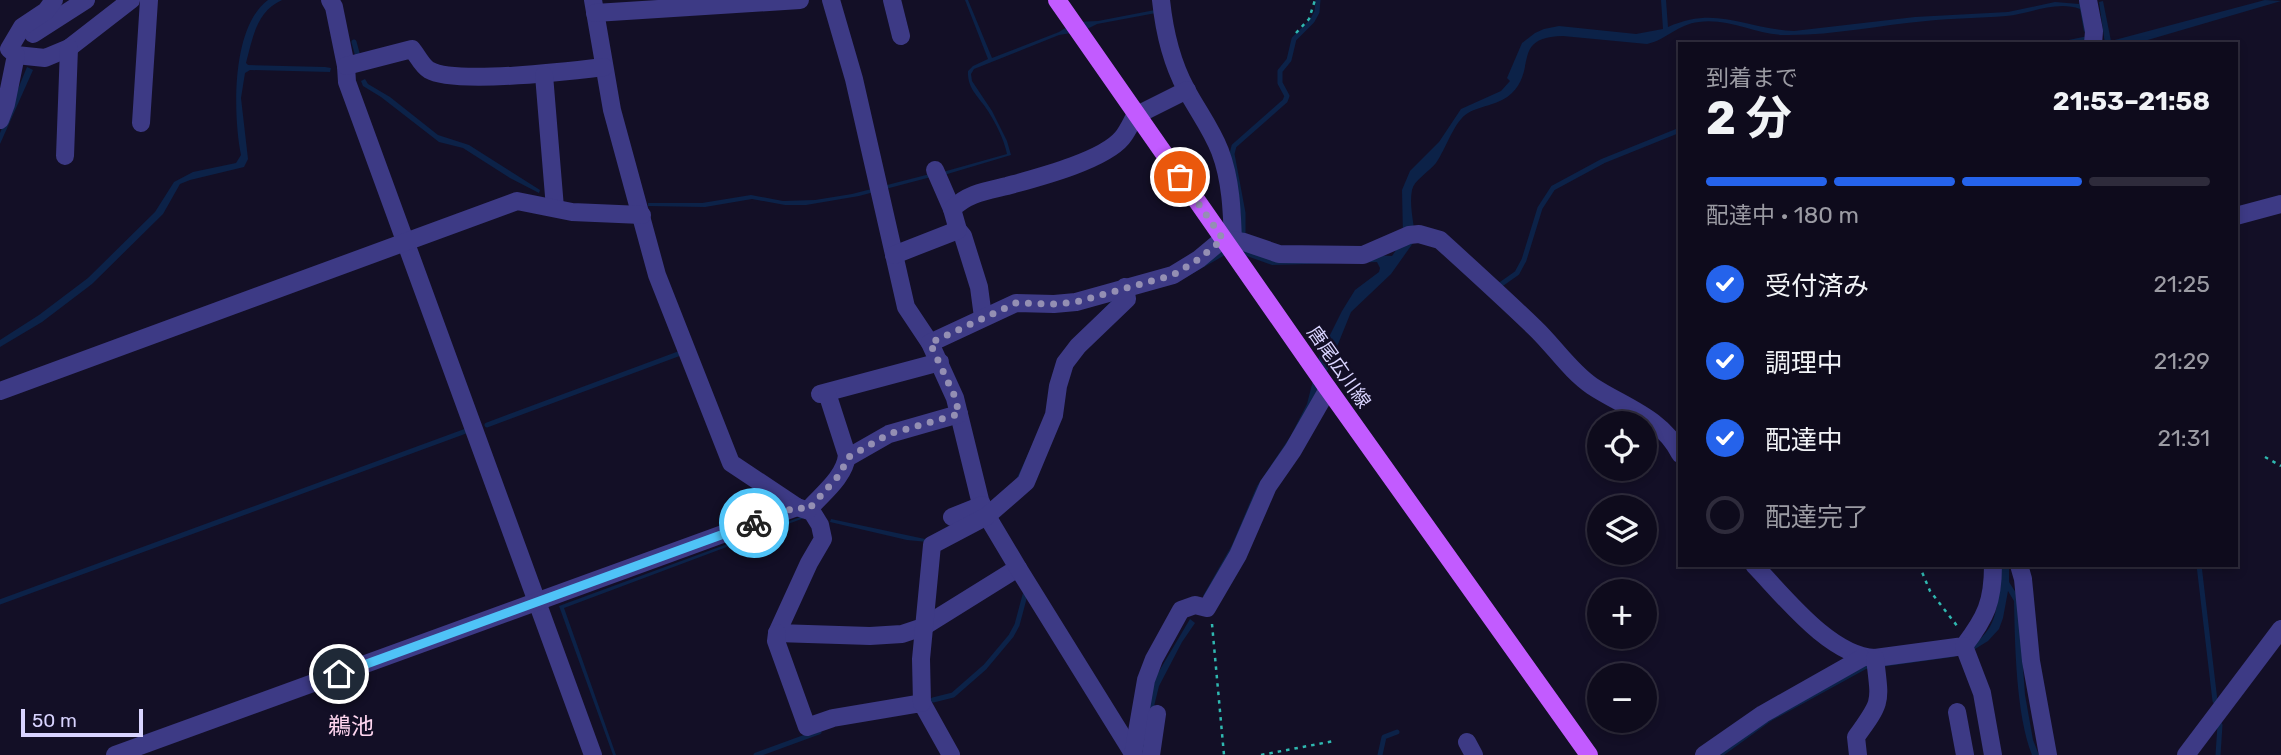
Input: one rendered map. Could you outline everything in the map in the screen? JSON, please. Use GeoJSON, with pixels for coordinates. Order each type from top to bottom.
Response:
{"type":"FeatureCollection","features":[{"type":"Feature","properties":{"kind":"main road","name":"唐尾広川線"},"geometry":{"type":"LineString","coordinates":[[1057,0],[1322,381],[1589,755]]}},
{"type":"Feature","properties":{"kind":"street"},"geometry":{"type":"LineString","coordinates":[[0,120],[6,104],[8,53],[22,27],[46,11],[54,0]]}},
{"type":"Feature","properties":{"kind":"street"},"geometry":{"type":"LineString","coordinates":[[8,53],[86,0]]}},
{"type":"Feature","properties":{"kind":"street"},"geometry":{"type":"LineString","coordinates":[[8,53],[46,58],[69,48],[131,0]]}},
{"type":"Feature","properties":{"kind":"street"},"geometry":{"type":"LineString","coordinates":[[141,123],[149,0]]}},
{"type":"Feature","properties":{"kind":"street"},"geometry":{"type":"LineString","coordinates":[[330,0],[334,7],[347,82],[593,755]]}},
{"type":"Feature","properties":{"kind":"street"},"geometry":{"type":"LineString","coordinates":[[800,0],[594,6],[612,110],[657,275],[731,463],[812,512],[820,525],[823,539],[809,563],[776,640],[807,727],[833,718],[922,703]]}},
{"type":"Feature","properties":{"kind":"street"},"geometry":{"type":"LineString","coordinates":[[831,0],[854,79],[906,307],[930,343],[955,397],[984,510],[1134,755]]}},
{"type":"Feature","properties":{"kind":"street"},"geometry":{"type":"LineString","coordinates":[[892,0],[901,36]]}},
{"type":"Feature","properties":{"kind":"street"},"geometry":{"type":"LineString","coordinates":[[1161,0],[1169,44],[1187,90],[1204,117],[1220,151],[1231,190],[1229,245]]}},
{"type":"Feature","properties":{"kind":"street"},"geometry":{"type":"LineString","coordinates":[[2088,0],[2094,31],[2093,42]]}},
{"type":"Feature","properties":{"kind":"street"},"geometry":{"type":"LineString","coordinates":[[65,156],[69,48]]}},
{"type":"Feature","properties":{"kind":"street"},"geometry":{"type":"LineString","coordinates":[[346,66],[412,49],[428,70],[450,76],[544,75],[604,67]]}},
{"type":"Feature","properties":{"kind":"street"},"geometry":{"type":"LineString","coordinates":[[544,75],[555,208]]}},
{"type":"Feature","properties":{"kind":"street"},"geometry":{"type":"LineString","coordinates":[[952,209],[959,201],[976,193],[1095,157],[1112,148],[1123,137],[1137,115],[1187,90]]}},
{"type":"Feature","properties":{"kind":"street"},"geometry":{"type":"LineString","coordinates":[[935,170],[958,230],[963,236],[979,287],[983,317]]}},
{"type":"Feature","properties":{"kind":"street"},"geometry":{"type":"LineString","coordinates":[[0,391],[517,201],[572,212],[642,215]]}},
{"type":"Feature","properties":{"kind":"street"},"geometry":{"type":"LineString","coordinates":[[2238,215],[2281,204]]}},
{"type":"Feature","properties":{"kind":"street"},"geometry":{"type":"LineString","coordinates":[[894,255],[958,230]]}},
{"type":"Feature","properties":{"kind":"street"},"geometry":{"type":"LineString","coordinates":[[930,343],[1016,303],[1076,302],[1173,275],[1229,245],[1244,242],[1279,254],[1363,254],[1408,237],[1440,240],[1536,329],[1588,384],[1617,402],[1642,413],[1658,426],[1678,451]]}},
{"type":"Feature","properties":{"kind":"street"},"geometry":{"type":"LineString","coordinates":[[951,755],[922,703],[923,627],[932,545],[1026,482],[1054,415],[1065,363],[1078,346],[1127,299],[1125,287]]}},
{"type":"Feature","properties":{"kind":"street"},"geometry":{"type":"LineString","coordinates":[[847,458],[824,393],[940,362]]}},
{"type":"Feature","properties":{"kind":"street"},"geometry":{"type":"LineString","coordinates":[[1134,755],[1146,680],[1154,659],[1181,610],[1195,605],[1207,608],[1238,555],[1268,486],[1293,450],[1322,381]]}},
{"type":"Feature","properties":{"kind":"street"},"geometry":{"type":"LineString","coordinates":[[115,755],[802,508],[841,473],[847,458],[889,434],[959,414]]}},
{"type":"Feature","properties":{"kind":"street"},"geometry":{"type":"LineString","coordinates":[[952,517],[984,510]]}},
{"type":"Feature","properties":{"kind":"street"},"geometry":{"type":"LineString","coordinates":[[1756,567],[1828,639],[1868,658],[1880,699],[1875,711],[1856,737],[1858,755]]}},
{"type":"Feature","properties":{"kind":"street"},"geometry":{"type":"LineString","coordinates":[[1704,755],[1763,714],[1868,658],[1966,644],[1980,626],[1989,606],[1993,588],[1993,567]]}},
{"type":"Feature","properties":{"kind":"street"},"geometry":{"type":"LineString","coordinates":[[2020,567],[2031,661],[2048,755]]}},
{"type":"Feature","properties":{"kind":"street"},"geometry":{"type":"LineString","coordinates":[[777,633],[870,636],[902,634],[923,627],[1018,568]]}},
{"type":"Feature","properties":{"kind":"street"},"geometry":{"type":"LineString","coordinates":[[2186,755],[2281,629]]}},
{"type":"Feature","properties":{"kind":"street"},"geometry":{"type":"LineString","coordinates":[[1966,644],[1982,693],[1993,755]]}},
{"type":"Feature","properties":{"kind":"street"},"geometry":{"type":"LineString","coordinates":[[1957,712],[1965,755]]}},
{"type":"Feature","properties":{"kind":"street"},"geometry":{"type":"LineString","coordinates":[[1151,755],[1157,714]]}},
{"type":"Feature","properties":{"kind":"path"},"geometry":{"type":"LineString","coordinates":[[1296,33],[1309,19],[1315,0]]}},
{"type":"Feature","properties":{"kind":"path"},"geometry":{"type":"LineString","coordinates":[[2265,457],[2281,467]]}},
{"type":"Feature","properties":{"kind":"path"},"geometry":{"type":"LineString","coordinates":[[1920,567],[1930,592],[1952,618],[1966,644]]}},
{"type":"Feature","properties":{"kind":"path"},"geometry":{"type":"LineString","coordinates":[[1207,608],[1212,618],[1224,755]]}},
{"type":"Feature","properties":{"kind":"path"},"geometry":{"type":"LineString","coordinates":[[1261,755],[1334,741]]}},
{"type":"Feature","properties":{"kind":"water"},"geometry":{"type":"Polygon","coordinates":[[[268,0],[282,0],[261,18],[246,63],[325,67],[331,68],[330,72],[250,70],[245,73],[241,98],[248,159],[244,167],[180,184],[163,214],[92,284],[42,322],[0,347],[0,340],[88,278],[155,212],[174,182],[193,172],[236,163],[241,155],[236,95],[241,50],[256,13],[268,0]]]}},
{"type":"Feature","properties":{"kind":"water"},"geometry":{"type":"Polygon","coordinates":[[[965,0],[968,0],[992,58],[1059,32],[1075,22],[1098,21],[1155,10],[1156,13],[1097,24],[1083,31],[1059,35],[974,69],[971,74],[972,81],[992,111],[1011,155],[944,175],[943,172],[1007,154],[997,126],[969,83],[968,71],[988,59],[965,0]]]}},
{"type":"Feature","properties":{"kind":"water"},"geometry":{"type":"Polygon","coordinates":[[[1661,0],[1666,0],[1668,27],[1702,18],[1717,18],[1794,31],[1915,17],[2008,12],[2055,2],[2079,4],[2079,0],[2082,0],[2088,31],[2084,32],[2080,9],[2062,6],[2015,15],[1936,20],[1819,34],[1773,34],[1710,21],[1692,23],[1647,44],[1563,36],[1537,42],[1527,56],[1519,84],[1512,93],[1463,117],[1436,163],[1413,186],[1413,243],[1391,274],[1351,312],[1319,391],[1207,599],[1203,596],[1232,545],[1257,486],[1290,437],[1307,404],[1319,357],[1342,311],[1355,290],[1379,272],[1377,262],[1272,265],[1244,255],[1225,255],[1188,276],[1137,292],[1073,346],[1024,476],[994,503],[928,542],[907,540],[830,522],[831,519],[925,539],[988,504],[1016,480],[1041,426],[1071,343],[1115,297],[1225,247],[1392,256],[1403,236],[1402,190],[1410,171],[1439,142],[1461,109],[1501,91],[1510,81],[1507,78],[1522,43],[1535,33],[1559,26],[1636,34],[1663,29],[1661,0]]]}},
{"type":"Feature","properties":{"kind":"water"},"geometry":{"type":"Polygon","coordinates":[[[2265,0],[2281,1],[2141,42],[2105,42],[2099,2],[2103,1],[2111,41],[2265,0]]]}},
{"type":"Feature","properties":{"kind":"water"},"geometry":{"type":"Polygon","coordinates":[[[27,67],[33,70],[0,144],[0,133],[27,67]]]}},
{"type":"Feature","properties":{"kind":"water"},"geometry":{"type":"Polygon","coordinates":[[[365,79],[368,84],[390,97],[438,135],[469,145],[540,190],[539,193],[463,148],[439,142],[363,86],[361,81],[365,79]]]}},
{"type":"Feature","properties":{"kind":"water"},"geometry":{"type":"Polygon","coordinates":[[[930,174],[931,177],[859,196],[806,205],[785,205],[752,199],[705,207],[648,206],[648,203],[702,203],[751,195],[783,201],[815,200],[852,194],[930,174]]]}},
{"type":"Feature","properties":{"kind":"water"},"geometry":{"type":"Polygon","coordinates":[[[803,516],[804,518],[564,608],[616,755],[613,755],[559,606],[803,516]]]}},
{"type":"Feature","properties":{"kind":"water"},"geometry":{"type":"Polygon","coordinates":[[[1996,567],[2009,567],[2009,582],[2018,596],[2025,695],[2033,740],[2039,755],[2032,755],[2023,720],[2017,680],[2014,601],[2008,591],[1999,629],[1988,641],[1975,649],[1953,657],[1866,669],[1771,721],[1724,755],[1712,755],[1865,663],[1973,644],[1982,637],[1993,619],[1998,587],[1996,567]]]}},
{"type":"Feature","properties":{"kind":"water"},"geometry":{"type":"Polygon","coordinates":[[[1190,619],[1195,623],[1159,686],[1142,755],[1155,678],[1190,619]]]}},
{"type":"Feature","properties":{"kind":"waterway"},"geometry":{"type":"LineString","coordinates":[[1243,234],[1243,213],[1232,154],[1234,146],[1285,101],[1287,96],[1280,83],[1280,71],[1289,60],[1294,39],[1317,12],[1318,0]]}},
{"type":"Feature","properties":{"kind":"waterway"},"geometry":{"type":"LineString","coordinates":[[2072,42],[2086,39]]}},
{"type":"Feature","properties":{"kind":"waterway"},"geometry":{"type":"LineString","coordinates":[[354,42],[357,53]]}},
{"type":"Feature","properties":{"kind":"waterway"},"geometry":{"type":"LineString","coordinates":[[1500,285],[1517,273],[1524,260],[1540,208],[1553,188],[1603,161],[1678,131]]}},
{"type":"Feature","properties":{"kind":"waterway"},"geometry":{"type":"LineString","coordinates":[[487,425],[678,354]]}},
{"type":"Feature","properties":{"kind":"waterway"},"geometry":{"type":"LineString","coordinates":[[0,602],[466,431]]}},
{"type":"Feature","properties":{"kind":"waterway"},"geometry":{"type":"LineString","coordinates":[[2199,567],[2215,701]]}},
{"type":"Feature","properties":{"kind":"waterway"},"geometry":{"type":"LineString","coordinates":[[933,700],[953,695],[985,667],[1011,636],[1017,625],[1025,595]]}},
{"type":"Feature","properties":{"kind":"waterway"},"geometry":{"type":"LineString","coordinates":[[2218,755],[2220,725]]}},
{"type":"Feature","properties":{"kind":"waterway"},"geometry":{"type":"LineString","coordinates":[[756,755],[819,732]]}},
{"type":"Feature","properties":{"kind":"waterway"},"geometry":{"type":"LineString","coordinates":[[1380,755],[1384,737],[1397,732]]}},
{"type":"Feature","properties":{"kind":"way so far"},"geometry":{"type":"LineString","coordinates":[[754,523],[797,507],[808,510],[841,473],[847,458],[889,434],[959,414],[944,370],[930,343],[1016,303],[1076,302],[1173,275],[1199,259],[1223,239],[1180,177]]}},
{"type":"Feature","properties":{"kind":"district","name":"鵜池"},"geometry":{"type":"Point","coordinates":[351,726]}},
{"type":"Feature","properties":{"kind":"route"},"geometry":{"type":"LineString","coordinates":[[339,674],[754,523]]}}]}
